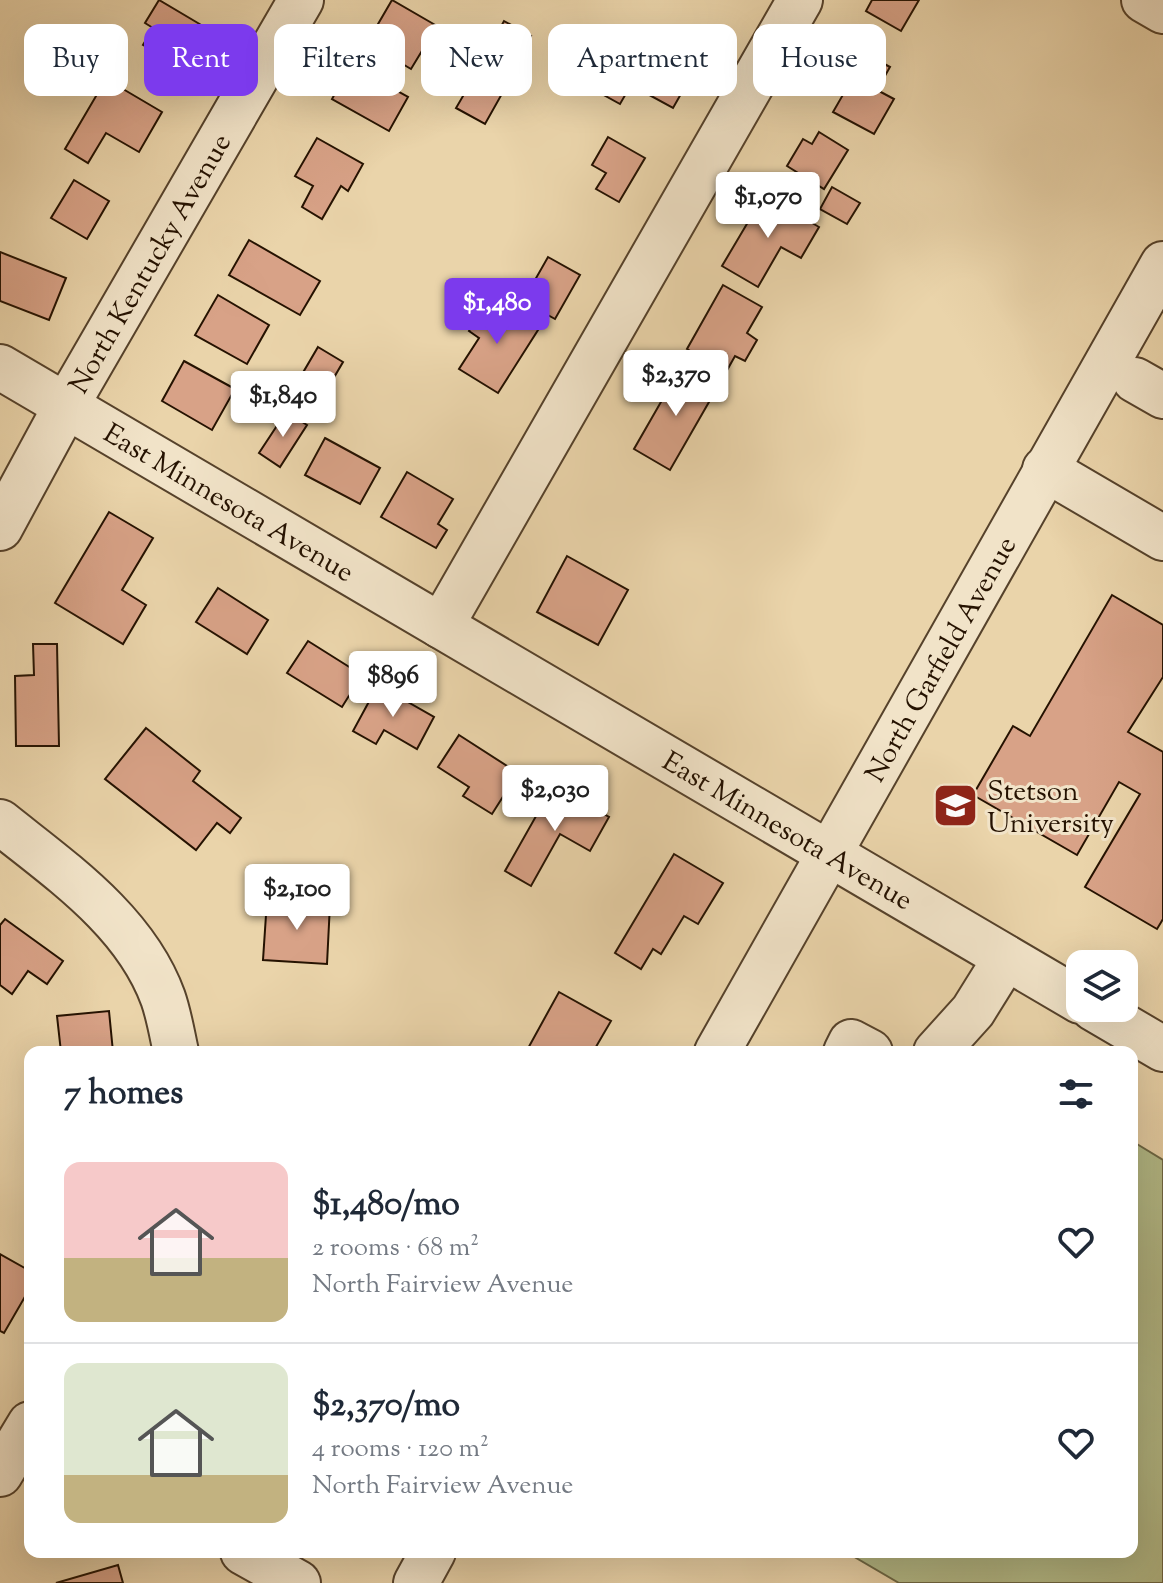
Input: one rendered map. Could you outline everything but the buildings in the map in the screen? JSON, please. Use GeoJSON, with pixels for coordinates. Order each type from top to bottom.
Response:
{"type":"FeatureCollection","features":[{"type":"Feature","properties":{"kind":"street","name":"North Kentucky Avenue"},"geometry":{"type":"LineString","coordinates":[[0,528],[66,406],[301,0]]}},
{"type":"Feature","properties":{"kind":"street"},"geometry":{"type":"LineString","coordinates":[[441,626],[800,0]]}},
{"type":"Feature","properties":{"kind":"street"},"geometry":{"type":"LineString","coordinates":[[1144,0],[1163,11]]}},
{"type":"Feature","properties":{"kind":"street","name":"North Garfield Avenue"},"geometry":{"type":"LineString","coordinates":[[720,1046],[1163,264]]}},
{"type":"Feature","properties":{"kind":"street","name":"East Minnesota Avenue"},"geometry":{"type":"LineString","coordinates":[[0,367],[1066,993]]}},
{"type":"Feature","properties":{"kind":"street"},"geometry":{"type":"LineString","coordinates":[[1045,469],[1163,538]]}},
{"type":"Feature","properties":{"kind":"street"},"geometry":{"type":"LineString","coordinates":[[0,822],[89,893],[138,950],[162,997],[174,1046]]}},
{"type":"Feature","properties":{"kind":"street"},"geometry":{"type":"LineString","coordinates":[[941,1046],[973,1011],[1006,958]]}},
{"type":"Feature","properties":{"kind":"street"},"geometry":{"type":"LineString","coordinates":[[1117,1022],[1163,1049]]}},
{"type":"Feature","properties":{"kind":"street"},"geometry":{"type":"LineString","coordinates":[[0,1474],[24,1437]]}},
{"type":"Feature","properties":{"kind":"street"},"geometry":{"type":"LineString","coordinates":[[254,1558],[298,1583]]}},
{"type":"Feature","properties":{"kind":"street"},"geometry":{"type":"LineString","coordinates":[[416,1583],[430,1558]]}},
{"type":"Feature","properties":{"kind":"green space"},"geometry":{"type":"Polygon","coordinates":[[[1138,1145],[1163,1160],[1163,1583],[899,1583],[856,1558],[1138,1558],[1138,1145]]]}},
{"type":"Feature","properties":{"kind":"place","name":"Stetson University"},"geometry":{"type":"Point","coordinates":[956,806]}}]}
